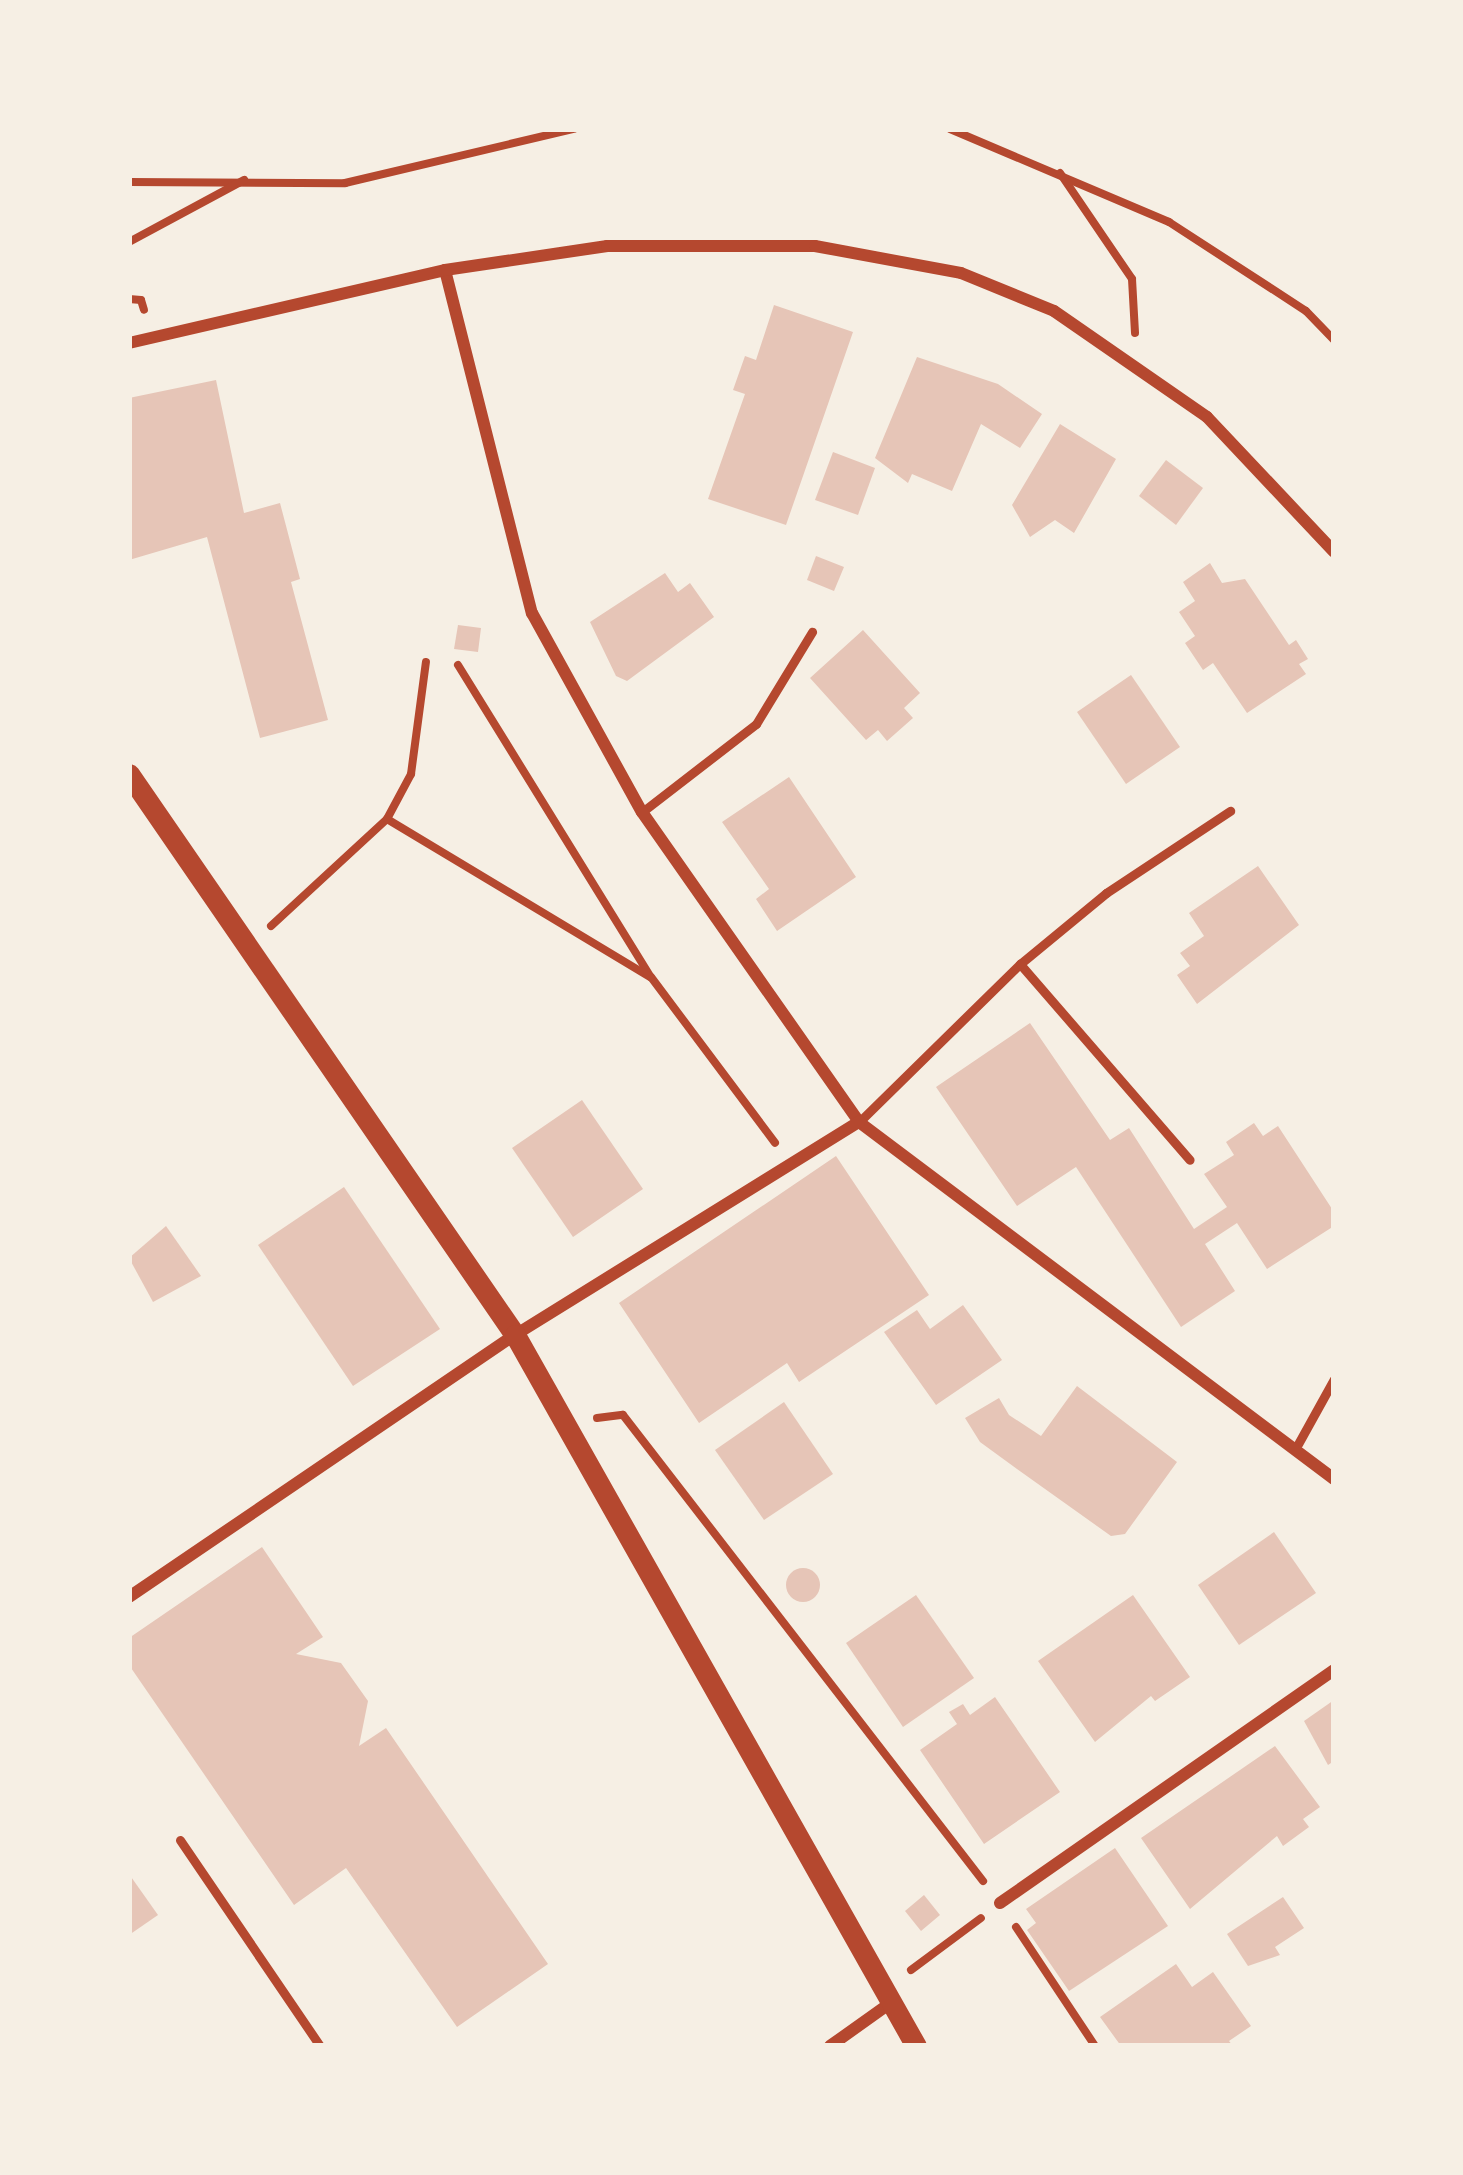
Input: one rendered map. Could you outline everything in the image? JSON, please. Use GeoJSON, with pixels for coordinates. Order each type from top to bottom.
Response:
{"type":"FeatureCollection","features":[{"type":"Feature","properties":{"kind":"street"},"geometry":{"type":"LineString","coordinates":[[129,343],[446,270],[607,245],[814,246],[962,273],[1054,311],[1207,417],[1334,552]]}},
{"type":"Feature","properties":{"kind":"street"},"geometry":{"type":"LineString","coordinates":[[446,270],[532,613],[642,812],[859,1122],[1298,1444],[1334,1479]]}},
{"type":"Feature","properties":{"kind":"street"},"geometry":{"type":"LineString","coordinates":[[129,774],[515,1335],[916,2046]]}},
{"type":"Feature","properties":{"kind":"street"},"geometry":{"type":"LineString","coordinates":[[129,1597],[515,1335],[859,1122]]}},
{"type":"Feature","properties":{"kind":"street"},"geometry":{"type":"LineString","coordinates":[[1000,1904],[1334,1670]]}},
{"type":"Feature","properties":{"kind":"street"},"geometry":{"type":"LineString","coordinates":[[830,2046],[889,1995]]}},
{"type":"Feature","properties":{"kind":"lane"},"geometry":{"type":"LineString","coordinates":[[642,812],[756,724],[812,632]]}},
{"type":"Feature","properties":{"kind":"lane"},"geometry":{"type":"LineString","coordinates":[[859,1122],[1020,964],[1106,892],[1230,811]]}},
{"type":"Feature","properties":{"kind":"lane"},"geometry":{"type":"LineString","coordinates":[[1020,964],[1190,1160]]}},
{"type":"Feature","properties":{"kind":"lane"},"geometry":{"type":"LineString","coordinates":[[1298,1444],[1334,1378]]}},
{"type":"Feature","properties":{"kind":"lane"},"geometry":{"type":"LineString","coordinates":[[180,1840],[320,2046]]}},
{"type":"Feature","properties":{"kind":"path"},"geometry":{"type":"LineString","coordinates":[[129,182],[345,183],[574,129]]}},
{"type":"Feature","properties":{"kind":"path"},"geometry":{"type":"LineString","coordinates":[[950,129],[1059,171],[1132,279],[1136,364]]}},
{"type":"Feature","properties":{"kind":"path"},"geometry":{"type":"LineString","coordinates":[[1004,150],[1169,222],[1306,310],[1334,340]]}},
{"type":"Feature","properties":{"kind":"path"},"geometry":{"type":"LineString","coordinates":[[129,242],[245,179]]}},
{"type":"Feature","properties":{"kind":"path"},"geometry":{"type":"LineString","coordinates":[[129,299],[142,300]]}},
{"type":"Feature","properties":{"kind":"path"},"geometry":{"type":"LineString","coordinates":[[248,947],[387,819],[411,774],[426,662]]}},
{"type":"Feature","properties":{"kind":"path"},"geometry":{"type":"LineString","coordinates":[[458,665],[651,977],[791,1164]]}},
{"type":"Feature","properties":{"kind":"path"},"geometry":{"type":"LineString","coordinates":[[387,819],[651,977]]}},
{"type":"Feature","properties":{"kind":"path"},"geometry":{"type":"LineString","coordinates":[[563,1422],[623,1415],[1000,1904],[1095,2046]]}},
{"type":"Feature","properties":{"kind":"path"},"geometry":{"type":"LineString","coordinates":[[889,1995],[1000,1904]]}},
{"type":"Feature","properties":{"kind":"building"},"geometry":{"type":"Polygon","coordinates":[[[774,305],[853,332],[786,525],[708,499],[745,394],[733,390],[745,356],[756,360],[774,305]]]}},
{"type":"Feature","properties":{"kind":"building"},"geometry":{"type":"Polygon","coordinates":[[[917,357],[998,384],[1042,414],[1020,448],[981,424],[952,491],[912,474],[908,483],[875,458],[917,357]]]}},
{"type":"Feature","properties":{"kind":"building"},"geometry":{"type":"Polygon","coordinates":[[[216,380],[244,513],[280,503],[300,579],[291,582],[328,720],[260,738],[207,537],[129,560],[129,398],[216,380]]]}},
{"type":"Feature","properties":{"kind":"building"},"geometry":{"type":"Polygon","coordinates":[[[1060,424],[1116,459],[1074,533],[1055,520],[1030,537],[1012,505],[1060,424]]]}},
{"type":"Feature","properties":{"kind":"building"},"geometry":{"type":"Polygon","coordinates":[[[833,452],[875,468],[858,515],[815,500],[833,452]]]}},
{"type":"Feature","properties":{"kind":"building"},"geometry":{"type":"Polygon","coordinates":[[[1166,460],[1203,488],[1176,525],[1139,496],[1166,460]]]}},
{"type":"Feature","properties":{"kind":"building"},"geometry":{"type":"Polygon","coordinates":[[[816,556],[844,567],[834,591],[807,580],[816,556]]]}},
{"type":"Feature","properties":{"kind":"building"},"geometry":{"type":"Polygon","coordinates":[[[1210,563],[1222,583],[1245,579],[1289,645],[1296,640],[1308,659],[1299,664],[1306,674],[1247,713],[1213,663],[1203,670],[1185,643],[1195,636],[1179,612],[1195,601],[1183,582],[1210,563]]]}},
{"type":"Feature","properties":{"kind":"building"},"geometry":{"type":"Polygon","coordinates":[[[665,573],[678,592],[690,583],[714,617],[627,681],[616,676],[590,622],[665,573]]]}},
{"type":"Feature","properties":{"kind":"building"},"geometry":{"type":"Polygon","coordinates":[[[458,625],[481,628],[478,652],[454,649],[458,625]]]}},
{"type":"Feature","properties":{"kind":"building"},"geometry":{"type":"Polygon","coordinates":[[[863,630],[920,693],[904,708],[913,718],[887,741],[878,730],[866,740],[810,678],[863,630]]]}},
{"type":"Feature","properties":{"kind":"building"},"geometry":{"type":"Polygon","coordinates":[[[1131,675],[1180,747],[1126,784],[1077,712],[1131,675]]]}},
{"type":"Feature","properties":{"kind":"building"},"geometry":{"type":"Polygon","coordinates":[[[789,777],[856,877],[777,931],[756,899],[769,889],[722,822],[789,777]]]}},
{"type":"Feature","properties":{"kind":"building"},"geometry":{"type":"Polygon","coordinates":[[[1258,866],[1299,925],[1197,1004],[1177,975],[1190,966],[1180,953],[1204,936],[1189,913],[1258,866]]]}},
{"type":"Feature","properties":{"kind":"building"},"geometry":{"type":"Polygon","coordinates":[[[1030,1023],[1110,1140],[1129,1128],[1194,1229],[1227,1207],[1204,1174],[1234,1155],[1226,1142],[1254,1123],[1263,1136],[1278,1126],[1334,1212],[1334,1226],[1267,1269],[1237,1223],[1205,1244],[1235,1291],[1181,1327],[1076,1167],[1017,1206],[936,1087],[1030,1023]]]}},
{"type":"Feature","properties":{"kind":"building"},"geometry":{"type":"Polygon","coordinates":[[[582,1100],[643,1189],[573,1237],[512,1148],[582,1100]]]}},
{"type":"Feature","properties":{"kind":"building"},"geometry":{"type":"Polygon","coordinates":[[[836,1156],[929,1295],[799,1382],[787,1363],[699,1423],[619,1303],[836,1156]]]}},
{"type":"Feature","properties":{"kind":"building"},"geometry":{"type":"Polygon","coordinates":[[[344,1187],[440,1329],[353,1386],[258,1245],[344,1187]]]}},
{"type":"Feature","properties":{"kind":"building"},"geometry":{"type":"Polygon","coordinates":[[[166,1226],[201,1276],[153,1302],[129,1258],[166,1226]]]}},
{"type":"Feature","properties":{"kind":"building"},"geometry":{"type":"Polygon","coordinates":[[[963,1305],[1002,1360],[936,1405],[884,1332],[917,1310],[930,1329],[963,1305]]]}},
{"type":"Feature","properties":{"kind":"building"},"geometry":{"type":"Polygon","coordinates":[[[1077,1386],[1177,1462],[1125,1534],[1111,1536],[1017,1469],[980,1442],[965,1418],[999,1398],[1009,1415],[1041,1436],[1077,1386]]]}},
{"type":"Feature","properties":{"kind":"building"},"geometry":{"type":"Polygon","coordinates":[[[784,1402],[833,1474],[764,1520],[715,1450],[784,1402]]]}},
{"type":"Feature","properties":{"kind":"building"},"geometry":{"type":"Polygon","coordinates":[[[1274,1532],[1316,1593],[1239,1645],[1198,1585],[1274,1532]]]}},
{"type":"Feature","properties":{"kind":"building"},"geometry":{"type":"Polygon","coordinates":[[[262,1547],[323,1637],[296,1654],[341,1663],[368,1701],[359,1746],[386,1728],[548,1964],[457,2027],[346,1868],[294,1905],[129,1665],[129,1638],[262,1547]]]}},
{"type":"Feature","properties":{"kind":"building"},"geometry":{"type":"Polygon","coordinates":[[[803,1568],[815,1573],[820,1585],[815,1597],[803,1602],[791,1597],[786,1585],[791,1573],[803,1568]]]}},
{"type":"Feature","properties":{"kind":"building"},"geometry":{"type":"Polygon","coordinates":[[[916,1595],[974,1678],[903,1727],[846,1643],[916,1595]]]}},
{"type":"Feature","properties":{"kind":"building"},"geometry":{"type":"Polygon","coordinates":[[[1133,1595],[1190,1677],[1155,1701],[1151,1696],[1095,1742],[1038,1661],[1133,1595]]]}},
{"type":"Feature","properties":{"kind":"building"},"geometry":{"type":"Polygon","coordinates":[[[995,1697],[1060,1792],[984,1844],[920,1750],[957,1724],[949,1712],[963,1704],[970,1715],[995,1697]]]}},
{"type":"Feature","properties":{"kind":"building"},"geometry":{"type":"Polygon","coordinates":[[[1334,1700],[1334,1761],[1328,1765],[1304,1721],[1334,1700]]]}},
{"type":"Feature","properties":{"kind":"building"},"geometry":{"type":"Polygon","coordinates":[[[1275,1746],[1320,1807],[1303,1819],[1309,1827],[1283,1846],[1277,1836],[1190,1909],[1141,1838],[1275,1746]]]}},
{"type":"Feature","properties":{"kind":"building"},"geometry":{"type":"Polygon","coordinates":[[[1115,1848],[1168,1926],[1069,1991],[1027,1930],[1036,1923],[1026,1909],[1115,1848]]]}},
{"type":"Feature","properties":{"kind":"building"},"geometry":{"type":"Polygon","coordinates":[[[129,1874],[158,1915],[129,1935],[129,1874]]]}},
{"type":"Feature","properties":{"kind":"building"},"geometry":{"type":"Polygon","coordinates":[[[924,1895],[940,1915],[921,1931],[905,1911],[924,1895]]]}},
{"type":"Feature","properties":{"kind":"building"},"geometry":{"type":"Polygon","coordinates":[[[1283,1897],[1304,1928],[1275,1947],[1280,1955],[1248,1966],[1227,1934],[1283,1897]]]}},
{"type":"Feature","properties":{"kind":"building"},"geometry":{"type":"Polygon","coordinates":[[[1176,1964],[1192,1987],[1213,1972],[1251,2026],[1229,2041],[1233,2046],[1121,2046],[1100,2017],[1176,1964]]]}}]}
